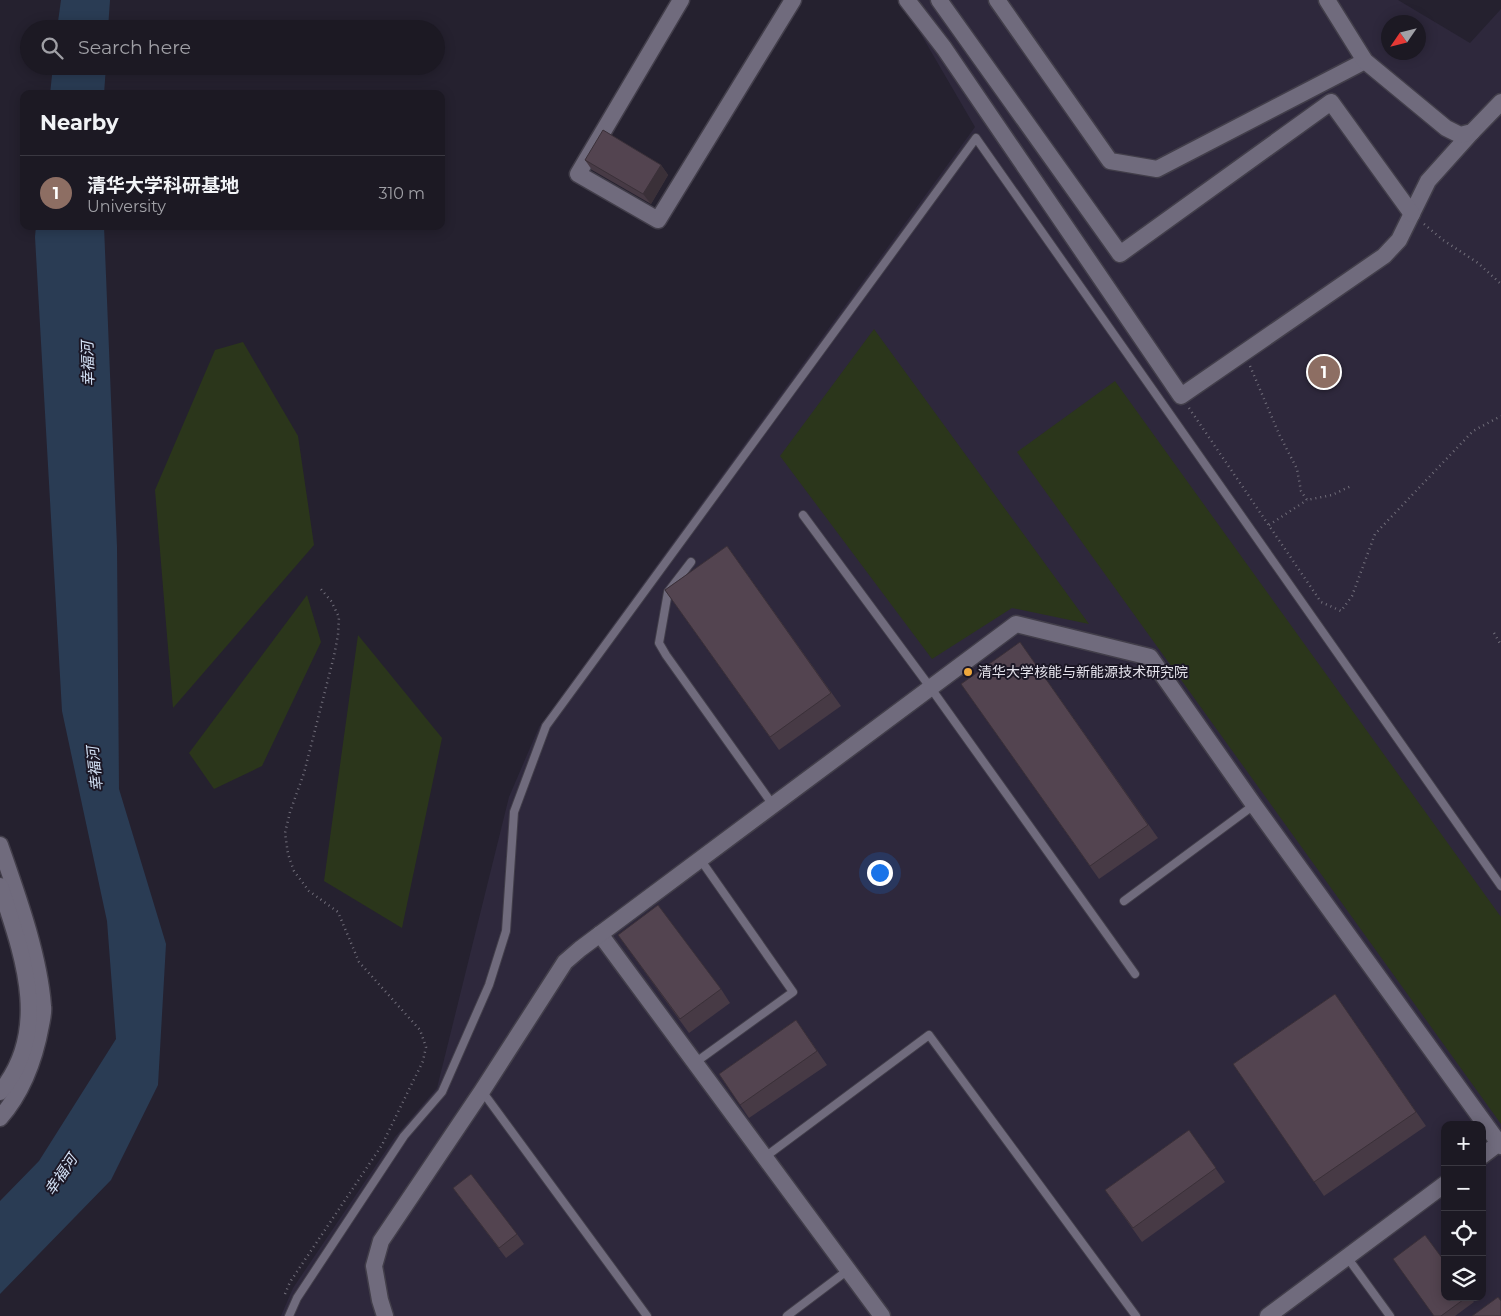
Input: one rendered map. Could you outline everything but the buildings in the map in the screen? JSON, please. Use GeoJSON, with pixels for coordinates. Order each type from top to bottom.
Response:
{"type":"FeatureCollection","features":[{"type":"Feature","properties":{"kind":"street"},"geometry":{"type":"LineString","coordinates":[[681,0],[578,174],[658,220],[793,0]]}},
{"type":"Feature","properties":{"kind":"street"},"geometry":{"type":"LineString","coordinates":[[907,0],[944,48],[1181,396],[1384,256],[1399,240],[1428,181],[1501,102]]}},
{"type":"Feature","properties":{"kind":"street"},"geometry":{"type":"LineString","coordinates":[[939,0],[1120,254],[1331,102],[1412,214]]}},
{"type":"Feature","properties":{"kind":"street"},"geometry":{"type":"LineString","coordinates":[[1327,0],[1365,61],[1446,128],[1460,135],[1472,132]]}},
{"type":"Feature","properties":{"kind":"street"},"geometry":{"type":"LineString","coordinates":[[1000,1],[1110,161],[1157,169],[1365,61]]}},
{"type":"Feature","properties":{"kind":"street"},"geometry":{"type":"LineString","coordinates":[[385,1316],[374,1266],[381,1241],[482,1091],[565,962],[773,804],[1016,624],[1150,657],[1254,805],[1500,1145],[1486,1154]]}},
{"type":"Feature","properties":{"kind":"street"},"geometry":{"type":"LineString","coordinates":[[0,1118],[15,1097],[27,1072],[38,1039],[43,1008],[36,961],[1,851]]}},
{"type":"Feature","properties":{"kind":"street"},"geometry":{"type":"LineString","coordinates":[[0,886],[18,940],[28,983],[30,1013],[26,1039],[18,1062],[3,1084]]}},
{"type":"Feature","properties":{"kind":"street"},"geometry":{"type":"LineString","coordinates":[[600,934],[882,1316]]}},
{"type":"Feature","properties":{"kind":"street"},"geometry":{"type":"LineString","coordinates":[[1268,1316],[1441,1187]]}},
{"type":"Feature","properties":{"kind":"lane"},"geometry":{"type":"LineString","coordinates":[[289,1316],[297,1298],[404,1136],[442,1092],[490,986],[506,931],[514,812],[546,726],[976,138],[1501,886]]}},
{"type":"Feature","properties":{"kind":"lane"},"geometry":{"type":"LineString","coordinates":[[803,515],[930,687],[1135,974]]}},
{"type":"Feature","properties":{"kind":"lane"},"geometry":{"type":"LineString","coordinates":[[691,562],[668,592],[659,643],[773,804]]}},
{"type":"Feature","properties":{"kind":"lane"},"geometry":{"type":"LineString","coordinates":[[1124,901],[1254,805]]}},
{"type":"Feature","properties":{"kind":"lane"},"geometry":{"type":"LineString","coordinates":[[696,1062],[793,992],[700,859]]}},
{"type":"Feature","properties":{"kind":"lane"},"geometry":{"type":"LineString","coordinates":[[765,1157],[930,1035],[1136,1316]]}},
{"type":"Feature","properties":{"kind":"lane"},"geometry":{"type":"LineString","coordinates":[[482,1091],[647,1316]]}},
{"type":"Feature","properties":{"kind":"lane"},"geometry":{"type":"LineString","coordinates":[[1347,1257],[1390,1316]]}},
{"type":"Feature","properties":{"kind":"lane"},"geometry":{"type":"LineString","coordinates":[[787,1316],[848,1270]]}},
{"type":"Feature","properties":{"kind":"path"},"geometry":{"type":"LineString","coordinates":[[1412,214],[1443,240],[1478,263],[1501,284]]}},
{"type":"Feature","properties":{"kind":"path"},"geometry":{"type":"LineString","coordinates":[[1243,353],[1279,434],[1297,469],[1301,491],[1307,500]]}},
{"type":"Feature","properties":{"kind":"path"},"geometry":{"type":"LineString","coordinates":[[1181,396],[1321,602],[1341,611],[1352,596],[1375,534],[1423,486],[1473,431],[1501,416]]}},
{"type":"Feature","properties":{"kind":"path"},"geometry":{"type":"LineString","coordinates":[[1268,525],[1307,500],[1332,496],[1351,486]]}},
{"type":"Feature","properties":{"kind":"path"},"geometry":{"type":"LineString","coordinates":[[283,1299],[290,1282],[382,1145],[423,1062],[426,1047],[420,1030],[359,962],[338,912],[309,891],[294,871],[288,854],[285,833],[290,812],[304,773],[338,635],[338,617],[331,601],[320,588]]}},
{"type":"Feature","properties":{"kind":"path"},"geometry":{"type":"LineString","coordinates":[[1494,633],[1501,645]]}},
{"type":"Feature","properties":{"kind":"shaded area","name":"清华大学核能与新能源技术研究院"},"geometry":{"type":"Polygon","coordinates":[[[901,0],[1398,0],[1423,15],[1381,15],[1381,60],[1426,60],[1426,17],[1470,43],[1501,9],[1501,1316],[281,1316],[293,1288],[395,1137],[437,1088],[509,797],[539,727],[975,127],[901,0]]]}},
{"type":"Feature","properties":{"kind":"green space"},"geometry":{"type":"Polygon","coordinates":[[[874,329],[1089,624],[1012,608],[932,659],[780,456],[874,329]]]}},
{"type":"Feature","properties":{"kind":"green space"},"geometry":{"type":"Polygon","coordinates":[[[243,342],[298,436],[314,545],[173,708],[155,490],[215,350],[243,342]]]}},
{"type":"Feature","properties":{"kind":"green space"},"geometry":{"type":"Polygon","coordinates":[[[1115,381],[1501,917],[1501,1124],[1017,452],[1115,381]]]}},
{"type":"Feature","properties":{"kind":"green space"},"geometry":{"type":"Polygon","coordinates":[[[307,595],[321,642],[262,766],[214,789],[189,753],[307,595]]]}},
{"type":"Feature","properties":{"kind":"green space"},"geometry":{"type":"Polygon","coordinates":[[[358,635],[442,738],[402,928],[324,881],[358,635]]]}},
{"type":"Feature","properties":{"kind":"water"},"geometry":{"type":"Polygon","coordinates":[[[61,0],[110,0],[109,20],[58,20],[61,0]]]}},
{"type":"Feature","properties":{"kind":"water"},"geometry":{"type":"Polygon","coordinates":[[[52,75],[105,75],[104,90],[50,90],[52,75]]]}},
{"type":"Feature","properties":{"kind":"water","name":"幸福河"},"geometry":{"type":"Polygon","coordinates":[[[36,230],[104,230],[117,547],[119,789],[166,944],[158,1085],[111,1180],[0,1294],[0,1201],[39,1161],[116,1039],[107,921],[62,711],[36,230]]]}},
{"type":"Feature","properties":{"kind":"place","name":"清华大学科研基地"},"geometry":{"type":"Point","coordinates":[1324,372]}},
{"type":"Feature","properties":{"kind":"place","name":"清华大学核能与新能源技术研究院"},"geometry":{"type":"Point","coordinates":[968,672]}}]}
